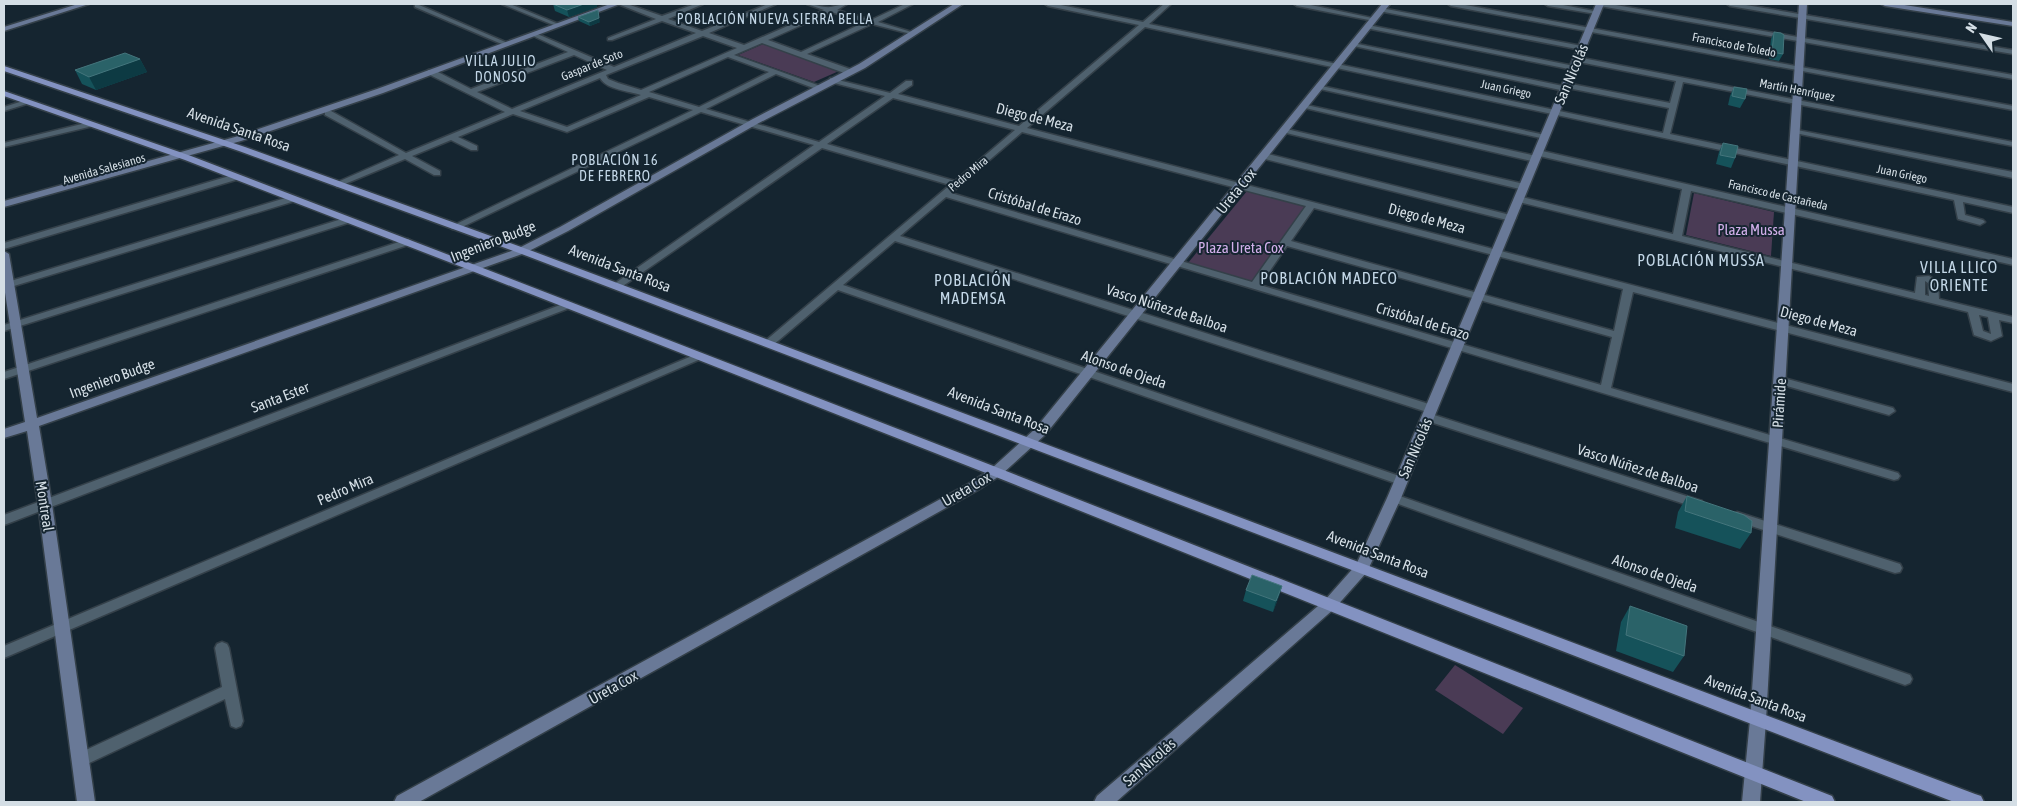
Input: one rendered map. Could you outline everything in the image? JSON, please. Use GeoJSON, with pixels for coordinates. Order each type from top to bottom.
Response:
{"type":"FeatureCollection","features":[{"type":"Feature","properties":{"kind":"main road","name":"Avenida Santa Rosa"},"geometry":{"type":"LineString","coordinates":[[4,68],[228,144],[617,286],[1975,802]]}},
{"type":"Feature","properties":{"kind":"main road"},"geometry":{"type":"LineString","coordinates":[[4,93],[183,157],[408,242],[996,472],[1826,802]]}},
{"type":"Feature","properties":{"kind":"street"},"geometry":{"type":"LineString","coordinates":[[4,29],[85,4]]}},
{"type":"Feature","properties":{"kind":"street"},"geometry":{"type":"LineString","coordinates":[[505,4],[558,25]]}},
{"type":"Feature","properties":{"kind":"street"},"geometry":{"type":"LineString","coordinates":[[228,144],[380,91],[616,4]]}},
{"type":"Feature","properties":{"kind":"street"},"geometry":{"type":"LineString","coordinates":[[621,4],[744,48]]}},
{"type":"Feature","properties":{"kind":"street"},"geometry":{"type":"LineString","coordinates":[[610,39],[700,4]]}},
{"type":"Feature","properties":{"kind":"street","name":"Gaspar de Soto"},"geometry":{"type":"LineString","coordinates":[[337,184],[773,4]]}},
{"type":"Feature","properties":{"kind":"street"},"geometry":{"type":"LineString","coordinates":[[810,4],[913,34]]}},
{"type":"Feature","properties":{"kind":"street"},"geometry":{"type":"LineString","coordinates":[[431,72],[512,112],[567,130],[728,55],[844,4]]}},
{"type":"Feature","properties":{"kind":"street"},"geometry":{"type":"LineString","coordinates":[[802,54],[910,4]]}},
{"type":"Feature","properties":{"kind":"street","name":"Ingeniero Budge"},"geometry":{"type":"LineString","coordinates":[[4,434],[521,251],[564,229],[818,87],[862,66],[959,4]]}},
{"type":"Feature","properties":{"kind":"street","name":"Juan Griego"},"geometry":{"type":"LineString","coordinates":[[1048,4],[2013,210]]}},
{"type":"Feature","properties":{"kind":"street","name":"Pedro Mira"},"geometry":{"type":"LineString","coordinates":[[768,344],[1168,4]]}},
{"type":"Feature","properties":{"kind":"street"},"geometry":{"type":"LineString","coordinates":[[1297,4],[1374,19]]}},
{"type":"Feature","properties":{"kind":"street","name":"Francisco de Toledo"},"geometry":{"type":"LineString","coordinates":[[1451,4],[2013,108]]}},
{"type":"Feature","properties":{"kind":"street"},"geometry":{"type":"LineString","coordinates":[[1548,4],[1598,9]]}},
{"type":"Feature","properties":{"kind":"street"},"geometry":{"type":"LineString","coordinates":[[1560,4],[1801,39],[2013,76]]}},
{"type":"Feature","properties":{"kind":"street"},"geometry":{"type":"LineString","coordinates":[[1730,4],[1803,11],[2013,52]]}},
{"type":"Feature","properties":{"kind":"street"},"geometry":{"type":"LineString","coordinates":[[1751,4],[1803,11],[2013,48]]}},
{"type":"Feature","properties":{"kind":"street"},"geometry":{"type":"LineString","coordinates":[[1885,4],[2013,24]]}},
{"type":"Feature","properties":{"kind":"street"},"geometry":{"type":"LineString","coordinates":[[420,5],[506,44]]}},
{"type":"Feature","properties":{"kind":"street"},"geometry":{"type":"LineString","coordinates":[[1384,7],[1577,58]]}},
{"type":"Feature","properties":{"kind":"street","name":"Ureta Cox"},"geometry":{"type":"LineString","coordinates":[[403,802],[733,621],[996,472],[1030,442],[1088,373],[1384,7]]}},
{"type":"Feature","properties":{"kind":"street","name":"San Nicolás"},"geometry":{"type":"LineString","coordinates":[[1103,802],[1330,604],[1362,568],[1394,498],[1598,9]]}},
{"type":"Feature","properties":{"kind":"street","name":"Pirámide"},"geometry":{"type":"LineString","coordinates":[[1751,802],[1771,528],[1803,11]]}},
{"type":"Feature","properties":{"kind":"street"},"geometry":{"type":"LineString","coordinates":[[1368,27],[1577,58]]}},
{"type":"Feature","properties":{"kind":"street"},"geometry":{"type":"LineString","coordinates":[[533,34],[614,70]]}},
{"type":"Feature","properties":{"kind":"street"},"geometry":{"type":"LineString","coordinates":[[761,40],[850,72]]}},
{"type":"Feature","properties":{"kind":"street"},"geometry":{"type":"LineString","coordinates":[[1354,44],[1566,87],[1673,106]]}},
{"type":"Feature","properties":{"kind":"street"},"geometry":{"type":"LineString","coordinates":[[474,94],[575,52]]}},
{"type":"Feature","properties":{"kind":"street"},"geometry":{"type":"LineString","coordinates":[[728,55],[818,87]]}},
{"type":"Feature","properties":{"kind":"street","name":"Martín Henríquez"},"geometry":{"type":"LineString","coordinates":[[1577,58],[2013,144]]}},
{"type":"Feature","properties":{"kind":"street"},"geometry":{"type":"LineString","coordinates":[[550,64],[568,59]]}},
{"type":"Feature","properties":{"kind":"street"},"geometry":{"type":"LineString","coordinates":[[455,227],[700,110],[707,104],[775,72]]}},
{"type":"Feature","properties":{"kind":"street"},"geometry":{"type":"LineString","coordinates":[[602,74],[605,80],[611,84],[956,184]]}},
{"type":"Feature","properties":{"kind":"street"},"geometry":{"type":"LineString","coordinates":[[1666,136],[1680,79]]}},
{"type":"Feature","properties":{"kind":"street","name":"Diego de Meza"},"geometry":{"type":"LineString","coordinates":[[833,80],[2013,388]]}},
{"type":"Feature","properties":{"kind":"street"},"geometry":{"type":"LineString","coordinates":[[617,286],[909,83]]}},
{"type":"Feature","properties":{"kind":"street"},"geometry":{"type":"LineString","coordinates":[[1321,86],[1545,136]]}},
{"type":"Feature","properties":{"kind":"street"},"geometry":{"type":"LineString","coordinates":[[228,144],[328,113],[380,91]]}},
{"type":"Feature","properties":{"kind":"street"},"geometry":{"type":"LineString","coordinates":[[4,109],[29,102]]}},
{"type":"Feature","properties":{"kind":"street","name":"Francisco de Castañeda"},"geometry":{"type":"LineString","coordinates":[[1305,106],[1686,187],[2013,262]]}},
{"type":"Feature","properties":{"kind":"street"},"geometry":{"type":"LineString","coordinates":[[328,113],[437,173]]}},
{"type":"Feature","properties":{"kind":"street"},"geometry":{"type":"LineString","coordinates":[[4,145],[90,124]]}},
{"type":"Feature","properties":{"kind":"street"},"geometry":{"type":"LineString","coordinates":[[1285,130],[1524,187]]}},
{"type":"Feature","properties":{"kind":"street"},"geometry":{"type":"LineString","coordinates":[[1795,131],[2013,176]]}},
{"type":"Feature","properties":{"kind":"street"},"geometry":{"type":"LineString","coordinates":[[452,137],[474,148]]}},
{"type":"Feature","properties":{"kind":"street","name":"Avenida Salesianos"},"geometry":{"type":"LineString","coordinates":[[4,204],[228,144]]}},
{"type":"Feature","properties":{"kind":"street"},"geometry":{"type":"LineString","coordinates":[[1264,156],[1511,218]]}},
{"type":"Feature","properties":{"kind":"street","name":"Avenida Salesianos"},"geometry":{"type":"LineString","coordinates":[[4,210],[183,157]]}},
{"type":"Feature","properties":{"kind":"street"},"geometry":{"type":"LineString","coordinates":[[4,246],[236,177]]}},
{"type":"Feature","properties":{"kind":"street"},"geometry":{"type":"LineString","coordinates":[[1676,238],[1686,187]]}},
{"type":"Feature","properties":{"kind":"street","name":"Cristóbal de Erazo"},"geometry":{"type":"LineString","coordinates":[[944,194],[1894,476]]}},
{"type":"Feature","properties":{"kind":"street"},"geometry":{"type":"LineString","coordinates":[[1958,198],[1961,217],[1980,222]]}},
{"type":"Feature","properties":{"kind":"street"},"geometry":{"type":"LineString","coordinates":[[6,285],[292,199]]}},
{"type":"Feature","properties":{"kind":"street"},"geometry":{"type":"LineString","coordinates":[[1518,200],[2013,320]]}},
{"type":"Feature","properties":{"kind":"street"},"geometry":{"type":"LineString","coordinates":[[1254,286],[1312,204]]}},
{"type":"Feature","properties":{"kind":"street"},"geometry":{"type":"LineString","coordinates":[[10,326],[348,220]]}},
{"type":"Feature","properties":{"kind":"street","name":"Vasco Núñez de Balboa"},"geometry":{"type":"LineString","coordinates":[[893,237],[1136,315],[1718,511],[1895,568]]}},
{"type":"Feature","properties":{"kind":"street"},"geometry":{"type":"LineString","coordinates":[[4,376],[408,242]]}},
{"type":"Feature","properties":{"kind":"street"},"geometry":{"type":"LineString","coordinates":[[1286,242],[1618,335]]}},
{"type":"Feature","properties":{"kind":"street","name":"Montreal"},"geometry":{"type":"LineString","coordinates":[[4,254],[10,326],[23,370],[45,504],[86,802]]}},
{"type":"Feature","properties":{"kind":"street"},"geometry":{"type":"LineString","coordinates":[[1920,297],[1920,280],[1926,278],[1933,282],[1934,300]]}},
{"type":"Feature","properties":{"kind":"street","name":"Alonso de Ojeda"},"geometry":{"type":"LineString","coordinates":[[836,286],[1401,481]]}},
{"type":"Feature","properties":{"kind":"street"},"geometry":{"type":"LineString","coordinates":[[1605,390],[1629,287]]}},
{"type":"Feature","properties":{"kind":"street","name":"Santa Ester"},"geometry":{"type":"LineString","coordinates":[[4,520],[568,305]]}},
{"type":"Feature","properties":{"kind":"street"},"geometry":{"type":"LineString","coordinates":[[1973,310],[1978,333],[1986,338],[1997,336],[1993,315]]}},
{"type":"Feature","properties":{"kind":"street","name":"Pedro Mira"},"geometry":{"type":"LineString","coordinates":[[4,652],[699,356]]}},
{"type":"Feature","properties":{"kind":"street"},"geometry":{"type":"LineString","coordinates":[[1780,381],[1889,411]]}},
{"type":"Feature","properties":{"kind":"street","name":"Alonso de Ojeda"},"geometry":{"type":"LineString","coordinates":[[1394,498],[1906,678]]}},
{"type":"Feature","properties":{"kind":"street"},"geometry":{"type":"LineString","coordinates":[[222,648],[236,721]]}},
{"type":"Feature","properties":{"kind":"street"},"geometry":{"type":"LineString","coordinates":[[80,760],[230,690]]}},
{"type":"Feature","properties":{"kind":"green space"},"geometry":{"type":"Polygon","coordinates":[[[1737,4],[1747,4],[2013,49],[2013,51],[1737,4]]]}},
{"type":"Feature","properties":{"kind":"green space"},"geometry":{"type":"Polygon","coordinates":[[[763,44],[839,71],[814,82],[738,55],[763,44]]]}},
{"type":"Feature","properties":{"kind":"green space","name":"Plaza Ureta Cox"},"geometry":{"type":"Polygon","coordinates":[[[1247,191],[1307,206],[1253,282],[1188,263],[1247,191]]]}},
{"type":"Feature","properties":{"kind":"green space","name":"Plaza Mussa"},"geometry":{"type":"Polygon","coordinates":[[[1694,193],[1774,212],[1771,256],[1686,235],[1694,193]]]}},
{"type":"Feature","properties":{"kind":"green space"},"geometry":{"type":"Polygon","coordinates":[[[1455,665],[1523,708],[1503,734],[1435,690],[1455,665]]]}},
{"type":"Feature","properties":{"kind":"building"},"geometry":{"type":"Polygon","coordinates":[[[553,4],[584,4],[567,10],[553,4]]]}},
{"type":"Feature","properties":{"kind":"building"},"geometry":{"type":"Polygon","coordinates":[[[598,10],[599,18],[589,22],[578,17],[598,10]]]}},
{"type":"Feature","properties":{"kind":"building"},"geometry":{"type":"Polygon","coordinates":[[[1774,32],[1784,35],[1783,54],[1772,52],[1774,32]]]}},
{"type":"Feature","properties":{"kind":"building"},"geometry":{"type":"Polygon","coordinates":[[[125,53],[140,59],[89,77],[75,70],[125,53]]]}},
{"type":"Feature","properties":{"kind":"building"},"geometry":{"type":"Polygon","coordinates":[[[1734,87],[1747,89],[1745,99],[1732,96],[1734,87]]]}},
{"type":"Feature","properties":{"kind":"building"},"geometry":{"type":"Polygon","coordinates":[[[1723,143],[1738,146],[1735,158],[1720,155],[1723,143]]]}},
{"type":"Feature","properties":{"kind":"building"},"geometry":{"type":"Polygon","coordinates":[[[1687,496],[1744,515],[1752,521],[1751,533],[1685,511],[1687,496]]]}},
{"type":"Feature","properties":{"kind":"building"},"geometry":{"type":"Polygon","coordinates":[[[1252,575],[1282,586],[1276,601],[1246,590],[1252,575]]]}},
{"type":"Feature","properties":{"kind":"building"},"geometry":{"type":"Polygon","coordinates":[[[1630,606],[1687,626],[1684,656],[1626,635],[1630,606]]]}},
{"type":"Feature","properties":{"kind":"district","name":"POBLACIÓN NUEVA SIERRA BELLA"},"geometry":{"type":"Point","coordinates":[775,19]}},
{"type":"Feature","properties":{"kind":"district","name":"VILLA JULIO DONOSO"},"geometry":{"type":"Point","coordinates":[501,69]}},
{"type":"Feature","properties":{"kind":"district","name":"POBLACIÓN 16 DE FEBRERO"},"geometry":{"type":"Point","coordinates":[615,168]}},
{"type":"Feature","properties":{"kind":"district","name":"POBLACIÓN MUSSA"},"geometry":{"type":"Point","coordinates":[1701,260]}},
{"type":"Feature","properties":{"kind":"district","name":"VILLA LLICO ORIENTE"},"geometry":{"type":"Point","coordinates":[1959,276]}},
{"type":"Feature","properties":{"kind":"district","name":"POBLACIÓN MADECO"},"geometry":{"type":"Point","coordinates":[1329,278]}},
{"type":"Feature","properties":{"kind":"district","name":"POBLACIÓN MADEMSA"},"geometry":{"type":"Point","coordinates":[973,289]}}]}
